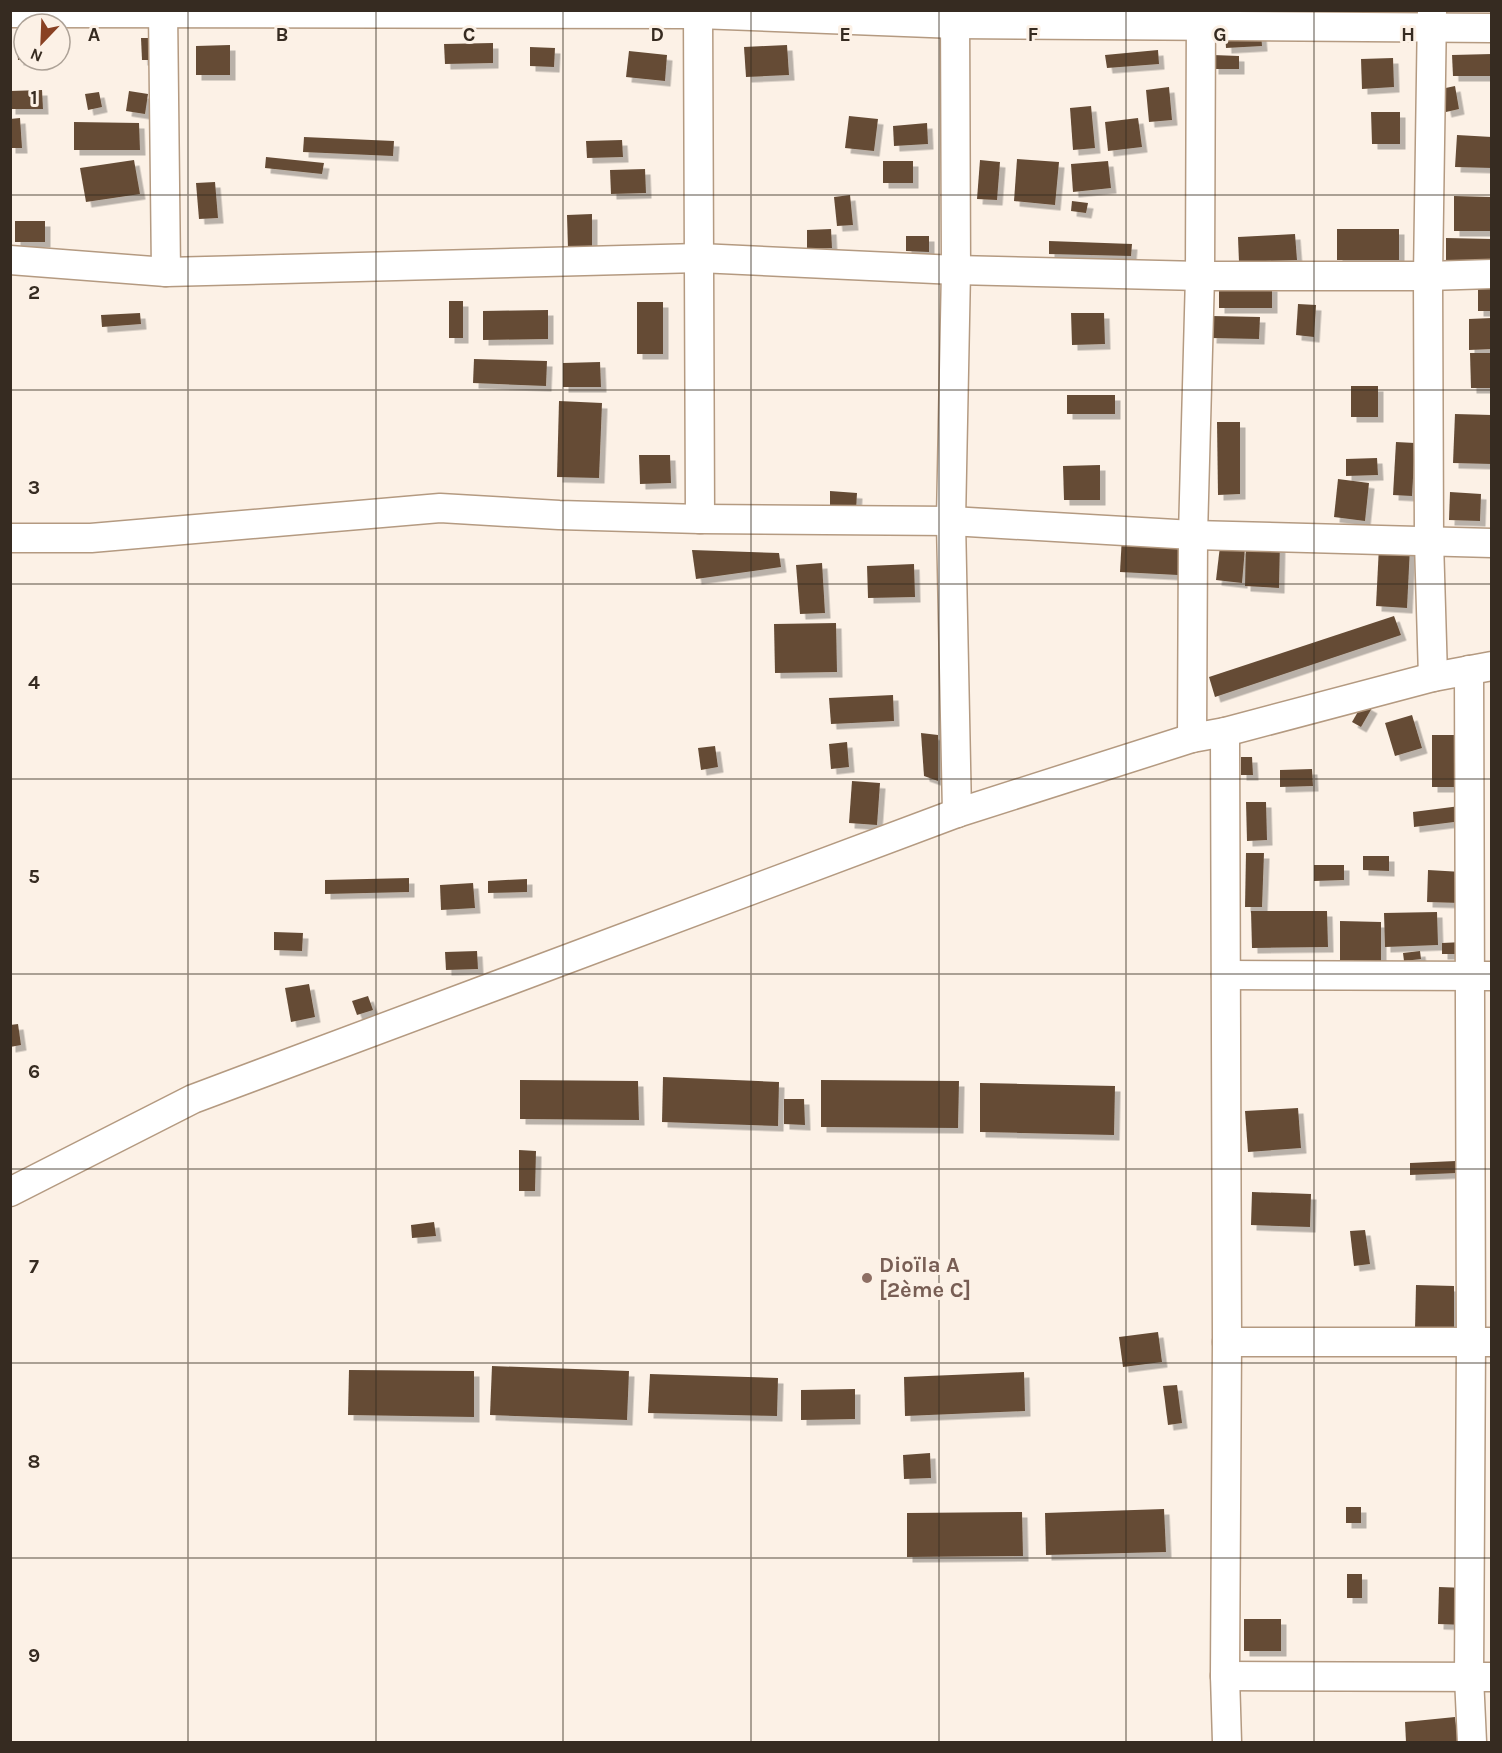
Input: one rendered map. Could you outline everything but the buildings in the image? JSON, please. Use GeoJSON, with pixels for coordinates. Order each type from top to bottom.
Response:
{"type":"FeatureCollection","features":[{"type":"Feature","properties":{"kind":"street"},"geometry":{"type":"LineString","coordinates":[[163,11],[166,272]]}},
{"type":"Feature","properties":{"kind":"street"},"geometry":{"type":"LineString","coordinates":[[698,12],[700,519]]}},
{"type":"Feature","properties":{"kind":"street"},"geometry":{"type":"LineString","coordinates":[[10,13],[698,12],[955,17],[1432,19],[1491,28]]}},
{"type":"Feature","properties":{"kind":"street"},"geometry":{"type":"LineString","coordinates":[[955,17],[956,270],[951,521],[957,813]]}},
{"type":"Feature","properties":{"kind":"street"},"geometry":{"type":"LineString","coordinates":[[1192,738],[1193,535],[1200,276],[1201,18]]}},
{"type":"Feature","properties":{"kind":"street"},"geometry":{"type":"LineString","coordinates":[[1432,19],[1428,276],[1429,541],[1433,677]]}},
{"type":"Feature","properties":{"kind":"street"},"geometry":{"type":"LineString","coordinates":[[10,260],[166,272],[699,258],[956,270],[1200,276],[1491,274]]}},
{"type":"Feature","properties":{"kind":"street"},"geometry":{"type":"LineString","coordinates":[[10,538],[91,538],[440,508],[559,515],[700,519],[951,521],[1193,535],[1491,543]]}},
{"type":"Feature","properties":{"kind":"street"},"geometry":{"type":"LineString","coordinates":[[10,1192],[193,1099],[957,813],[1192,738],[1225,732],[1433,677],[1480,668],[1480,1677],[1472,1743]]}},
{"type":"Feature","properties":{"kind":"street"},"geometry":{"type":"LineString","coordinates":[[1225,732],[1227,1342],[1225,1676],[1227,1743]]}},
{"type":"Feature","properties":{"kind":"street"},"geometry":{"type":"LineString","coordinates":[[1226,975],[1480,976]]}},
{"type":"Feature","properties":{"kind":"street"},"geometry":{"type":"LineString","coordinates":[[1227,1342],[1481,1342]]}},
{"type":"Feature","properties":{"kind":"street"},"geometry":{"type":"LineString","coordinates":[[1225,1676],[1480,1677]]}},
{"type":"Feature","properties":{"kind":"place","name":"Dioïla A [2ème C]"},"geometry":{"type":"Point","coordinates":[867,1278]}}]}
